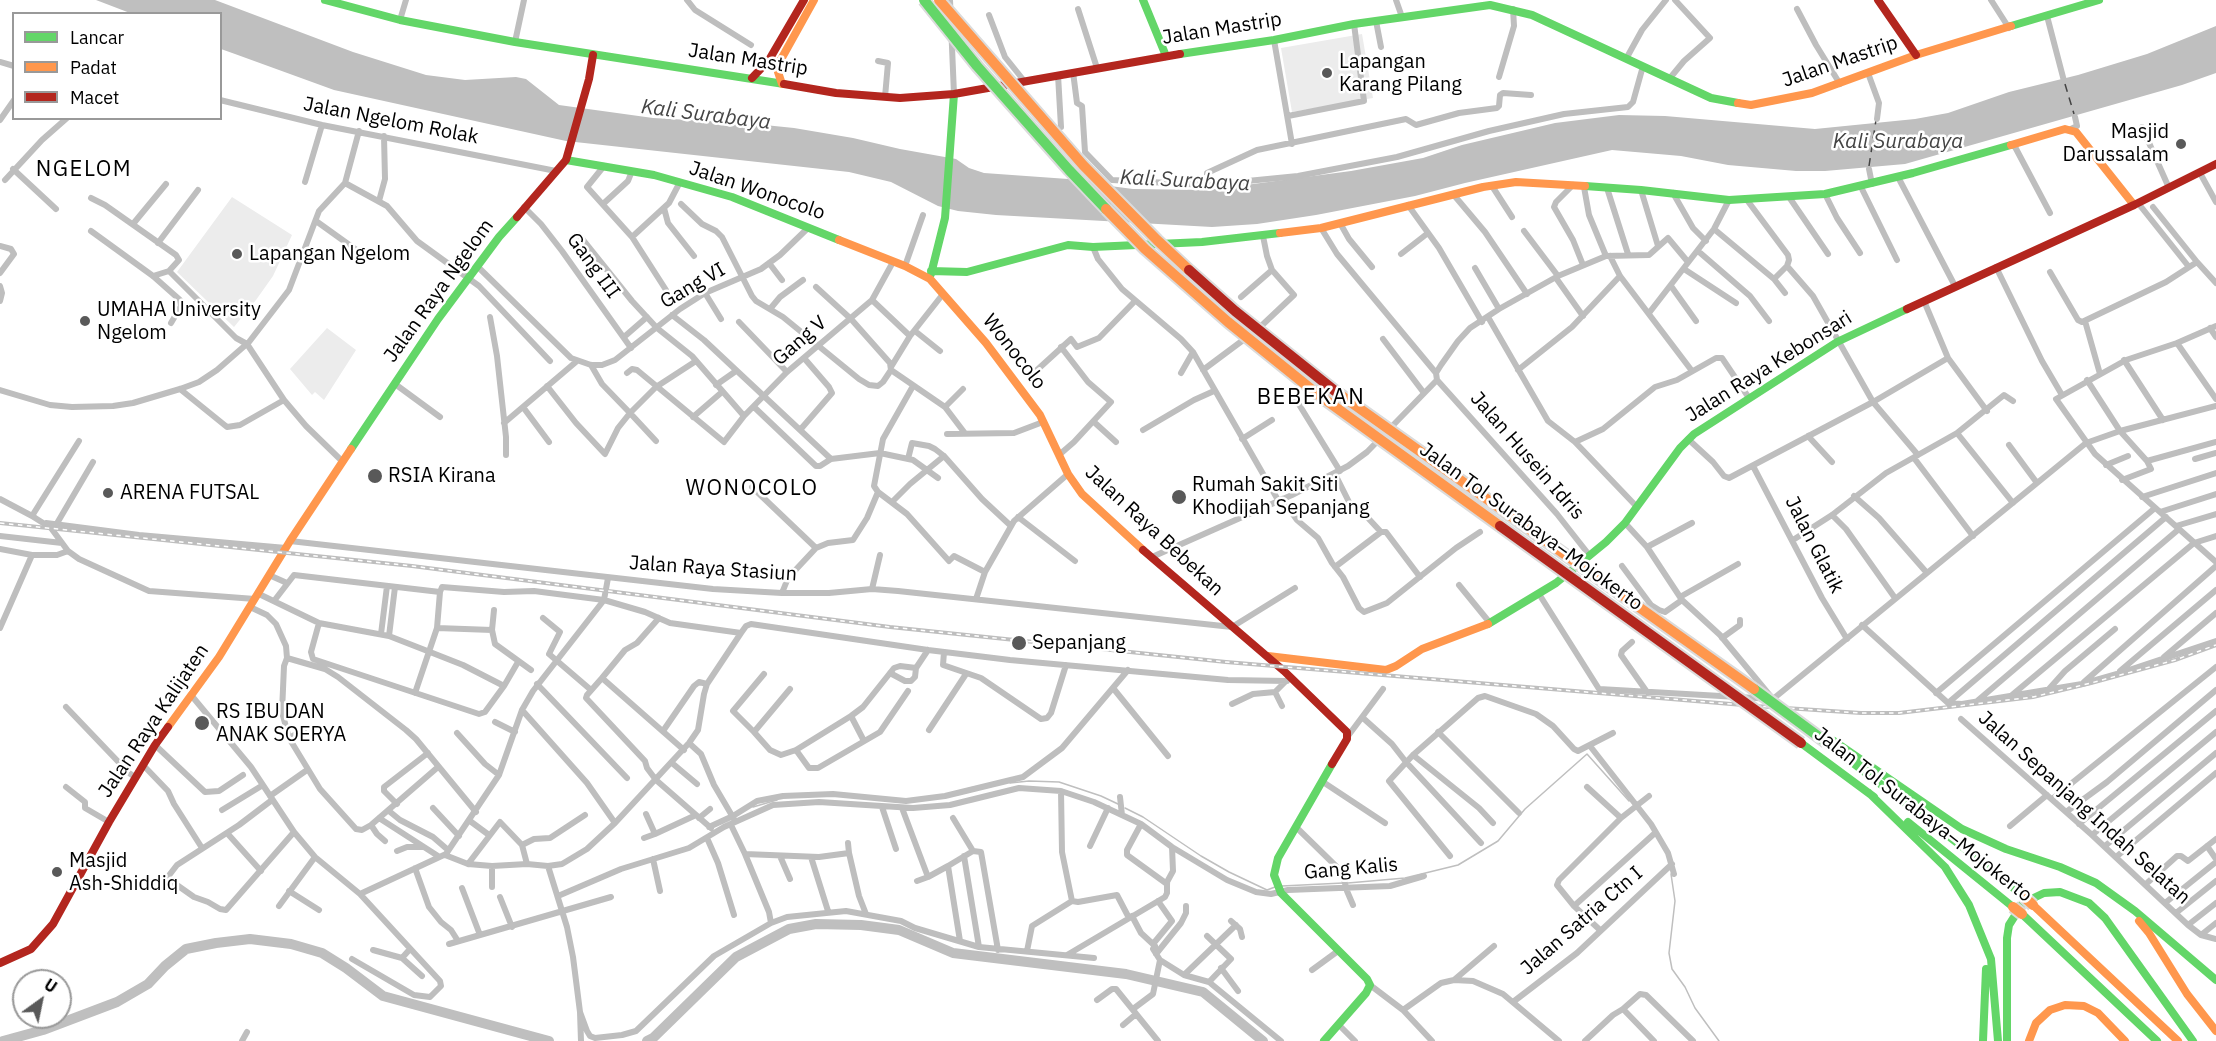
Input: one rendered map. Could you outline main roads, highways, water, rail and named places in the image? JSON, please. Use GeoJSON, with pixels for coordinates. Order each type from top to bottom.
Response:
{"type":"FeatureCollection","features":[{"type":"Feature","properties":{"kind":"main road","name":"Jalan Mastrip"},"geometry":{"type":"LineString","coordinates":[[325,0],[400,20],[515,42],[836,93],[885,98],[954,94],[1402,16],[1473,6],[1508,6],[1711,98],[1751,105],[1779,101],[1840,84],[1917,55],[2099,0]]}},
{"type":"Feature","properties":{"kind":"main road"},"geometry":{"type":"LineString","coordinates":[[752,78],[769,60],[804,0]]}},
{"type":"Feature","properties":{"kind":"main road"},"geometry":{"type":"LineString","coordinates":[[782,84],[778,72],[779,63],[814,0]]}},
{"type":"Feature","properties":{"kind":"main road","name":"Jalan Tol Surabaya–Mojokerto"},"geometry":{"type":"LineString","coordinates":[[924,0],[977,66],[1069,170],[1145,249],[1228,322],[1316,393],[1801,743],[1958,861],[2017,910],[2157,1041]]}},
{"type":"Feature","properties":{"kind":"main road","name":"Jalan Tol Surabaya–Mojokerto"},"geometry":{"type":"LineString","coordinates":[[939,0],[1083,165],[1157,240],[1235,311],[1323,382],[1830,742]]}},
{"type":"Feature","properties":{"kind":"main road"},"geometry":{"type":"LineString","coordinates":[[1143,0],[1166,56]]}},
{"type":"Feature","properties":{"kind":"main road"},"geometry":{"type":"LineString","coordinates":[[1878,0],[1917,55]]}},
{"type":"Feature","properties":{"kind":"main road","name":"Jalan Raya Ngelom"},"geometry":{"type":"LineString","coordinates":[[288,544],[469,277],[567,155],[589,79],[593,55]]}},
{"type":"Feature","properties":{"kind":"main road"},"geometry":{"type":"LineString","coordinates":[[954,94],[945,218],[930,275],[967,272],[1068,245],[1093,247],[1202,242],[1321,228],[1453,194],[1525,182],[1641,190],[1729,200],[1825,194],[1898,177],[2056,131],[2071,129],[2076,132],[2136,204]]}},
{"type":"Feature","properties":{"kind":"main road","name":"Jalan Wonocolo"},"geometry":{"type":"LineString","coordinates":[[567,155],[732,197],[904,267],[930,275]]}},
{"type":"Feature","properties":{"kind":"main road","name":"Jalan Raya Kebonsari"},"geometry":{"type":"LineString","coordinates":[[1266,655],[1386,670],[1422,649],[1490,623],[1556,583],[1590,556],[1625,523],[1688,440],[1837,342],[2136,204],[2216,164]]}},
{"type":"Feature","properties":{"kind":"main road","name":"Wonocolo"},"geometry":{"type":"LineString","coordinates":[[930,275],[943,294],[987,343],[1043,422],[1059,455]]}},
{"type":"Feature","properties":{"kind":"main road","name":"Jalan Raya Bebekan"},"geometry":{"type":"LineString","coordinates":[[1059,455],[1068,474],[1082,494],[1266,655],[1348,736],[1276,864],[1274,875],[1278,887],[1367,979],[1370,985],[1366,993],[1324,1041]]}},
{"type":"Feature","properties":{"kind":"main road","name":"Jalan Raya Kalijaten"},"geometry":{"type":"LineString","coordinates":[[0,963],[31,949],[44,937],[53,924],[135,777],[155,745],[219,657],[288,544]]}},
{"type":"Feature","properties":{"kind":"main road"},"geometry":{"type":"LineString","coordinates":[[1830,742],[1962,829],[2006,849],[2080,875],[2114,895],[2216,980]]}},
{"type":"Feature","properties":{"kind":"main road"},"geometry":{"type":"LineString","coordinates":[[1830,742],[2023,896],[2178,1041]]}},
{"type":"Feature","properties":{"kind":"main road"},"geometry":{"type":"LineString","coordinates":[[1869,793],[1945,867],[1969,905],[1991,959],[1998,1041]]}},
{"type":"Feature","properties":{"kind":"main road"},"geometry":{"type":"LineString","coordinates":[[2007,1041],[2009,925],[2023,903],[2044,892],[2060,892],[2090,903],[2105,918],[2193,1041]]}},
{"type":"Feature","properties":{"kind":"main road"},"geometry":{"type":"LineString","coordinates":[[2114,895],[2149,933],[2187,994],[2216,1031]]}},
{"type":"Feature","properties":{"kind":"main road"},"geometry":{"type":"LineString","coordinates":[[1982,933],[1986,961],[1983,1041]]}},
{"type":"Feature","properties":{"kind":"main road"},"geometry":{"type":"LineString","coordinates":[[2029,1041],[2036,1023],[2050,1010],[2065,1005],[2084,1006],[2098,1013],[2125,1041]]}},
{"type":"Feature","properties":{"kind":"water","name":"Kali Surabaya"},"geometry":{"type":"Polygon","coordinates":[[[96,0],[215,0],[353,52],[426,75],[465,80],[516,77],[526,79],[559,105],[653,118],[794,128],[956,159],[969,168],[984,173],[1096,181],[1110,186],[1133,189],[1208,190],[1351,171],[1423,158],[1462,145],[1555,123],[1619,115],[1665,116],[1815,129],[1915,119],[1948,113],[2009,92],[2078,75],[2147,54],[2216,26],[2216,73],[2182,85],[1905,164],[1825,171],[1796,171],[1728,165],[1681,156],[1612,150],[1415,196],[1316,215],[1257,224],[1212,227],[958,211],[938,206],[891,182],[849,172],[566,141],[334,90],[222,49],[222,12],[127,12],[96,0]]]}},
{"type":"Feature","properties":{"kind":"waterway"},"geometry":{"type":"LineString","coordinates":[[1348,883],[1405,878],[1458,865],[1498,841],[1525,809],[1587,754],[1629,801]]}},
{"type":"Feature","properties":{"kind":"waterway"},"geometry":{"type":"LineString","coordinates":[[1010,783],[1059,782],[1118,804]]}},
{"type":"Feature","properties":{"kind":"waterway"},"geometry":{"type":"LineString","coordinates":[[753,807],[777,800]]}},
{"type":"Feature","properties":{"kind":"waterway"},"geometry":{"type":"LineString","coordinates":[[1125,808],[1229,872],[1267,890],[1275,887]]}},
{"type":"Feature","properties":{"kind":"waterway"},"geometry":{"type":"LineString","coordinates":[[1671,874],[1675,901],[1669,953],[1672,969],[1685,987],[1695,1008],[1719,1041]]}},
{"type":"Feature","properties":{"kind":"waterway"},"geometry":{"type":"LineString","coordinates":[[1282,886],[1343,883]]}},
{"type":"Feature","properties":{"kind":"waterway"},"geometry":{"type":"LineString","coordinates":[[647,1041],[653,1038],[736,957],[789,929],[816,924],[861,925],[899,930],[953,953],[1126,974],[1203,992],[1263,1041]]}},
{"type":"Feature","properties":{"kind":"waterway"},"geometry":{"type":"LineString","coordinates":[[3,1041],[43,1030],[117,1002],[148,984],[186,949],[250,939],[291,944],[322,953],[383,996],[549,1041]]}},
{"type":"Feature","properties":{"kind":"railway"},"geometry":{"type":"LineString","coordinates":[[0,523],[412,566],[890,627],[1226,662],[1861,713],[1899,713],[2033,697],[2175,660],[2216,645]]}},
{"type":"Feature","properties":{"kind":"place","name":"Lapangan Karang Pilang"},"geometry":{"type":"Point","coordinates":[1327,73]}},
{"type":"Feature","properties":{"kind":"place","name":"Masjid Darussalam"},"geometry":{"type":"Point","coordinates":[2181,144]}},
{"type":"Feature","properties":{"kind":"place","name":"Lapangan Ngelom"},"geometry":{"type":"Point","coordinates":[237,254]}},
{"type":"Feature","properties":{"kind":"place","name":"UMAHA University Ngelom"},"geometry":{"type":"Point","coordinates":[85,321]}},
{"type":"Feature","properties":{"kind":"place","name":"RSIA Kirana"},"geometry":{"type":"Point","coordinates":[375,476]}},
{"type":"Feature","properties":{"kind":"place","name":"ARENA FUTSAL"},"geometry":{"type":"Point","coordinates":[108,493]}},
{"type":"Feature","properties":{"kind":"place","name":"Rumah Sakit Siti Khodijah Sepanjang"},"geometry":{"type":"Point","coordinates":[1179,497]}},
{"type":"Feature","properties":{"kind":"place","name":"Sepanjang"},"geometry":{"type":"Point","coordinates":[1019,643]}},
{"type":"Feature","properties":{"kind":"place","name":"RS IBU DAN ANAK SOERYA"},"geometry":{"type":"Point","coordinates":[202,723]}},
{"type":"Feature","properties":{"kind":"place","name":"Masjid Ash-Shiddiq"},"geometry":{"type":"Point","coordinates":[57,872]}},
{"type":"Feature","properties":{"kind":"district","name":"NGELOM"},"geometry":{"type":"Point","coordinates":[84,170]}},
{"type":"Feature","properties":{"kind":"district","name":"BEBEKAN"},"geometry":{"type":"Point","coordinates":[1311,398]}},
{"type":"Feature","properties":{"kind":"district","name":"WONOCOLO"},"geometry":{"type":"Point","coordinates":[752,489]}}]}
